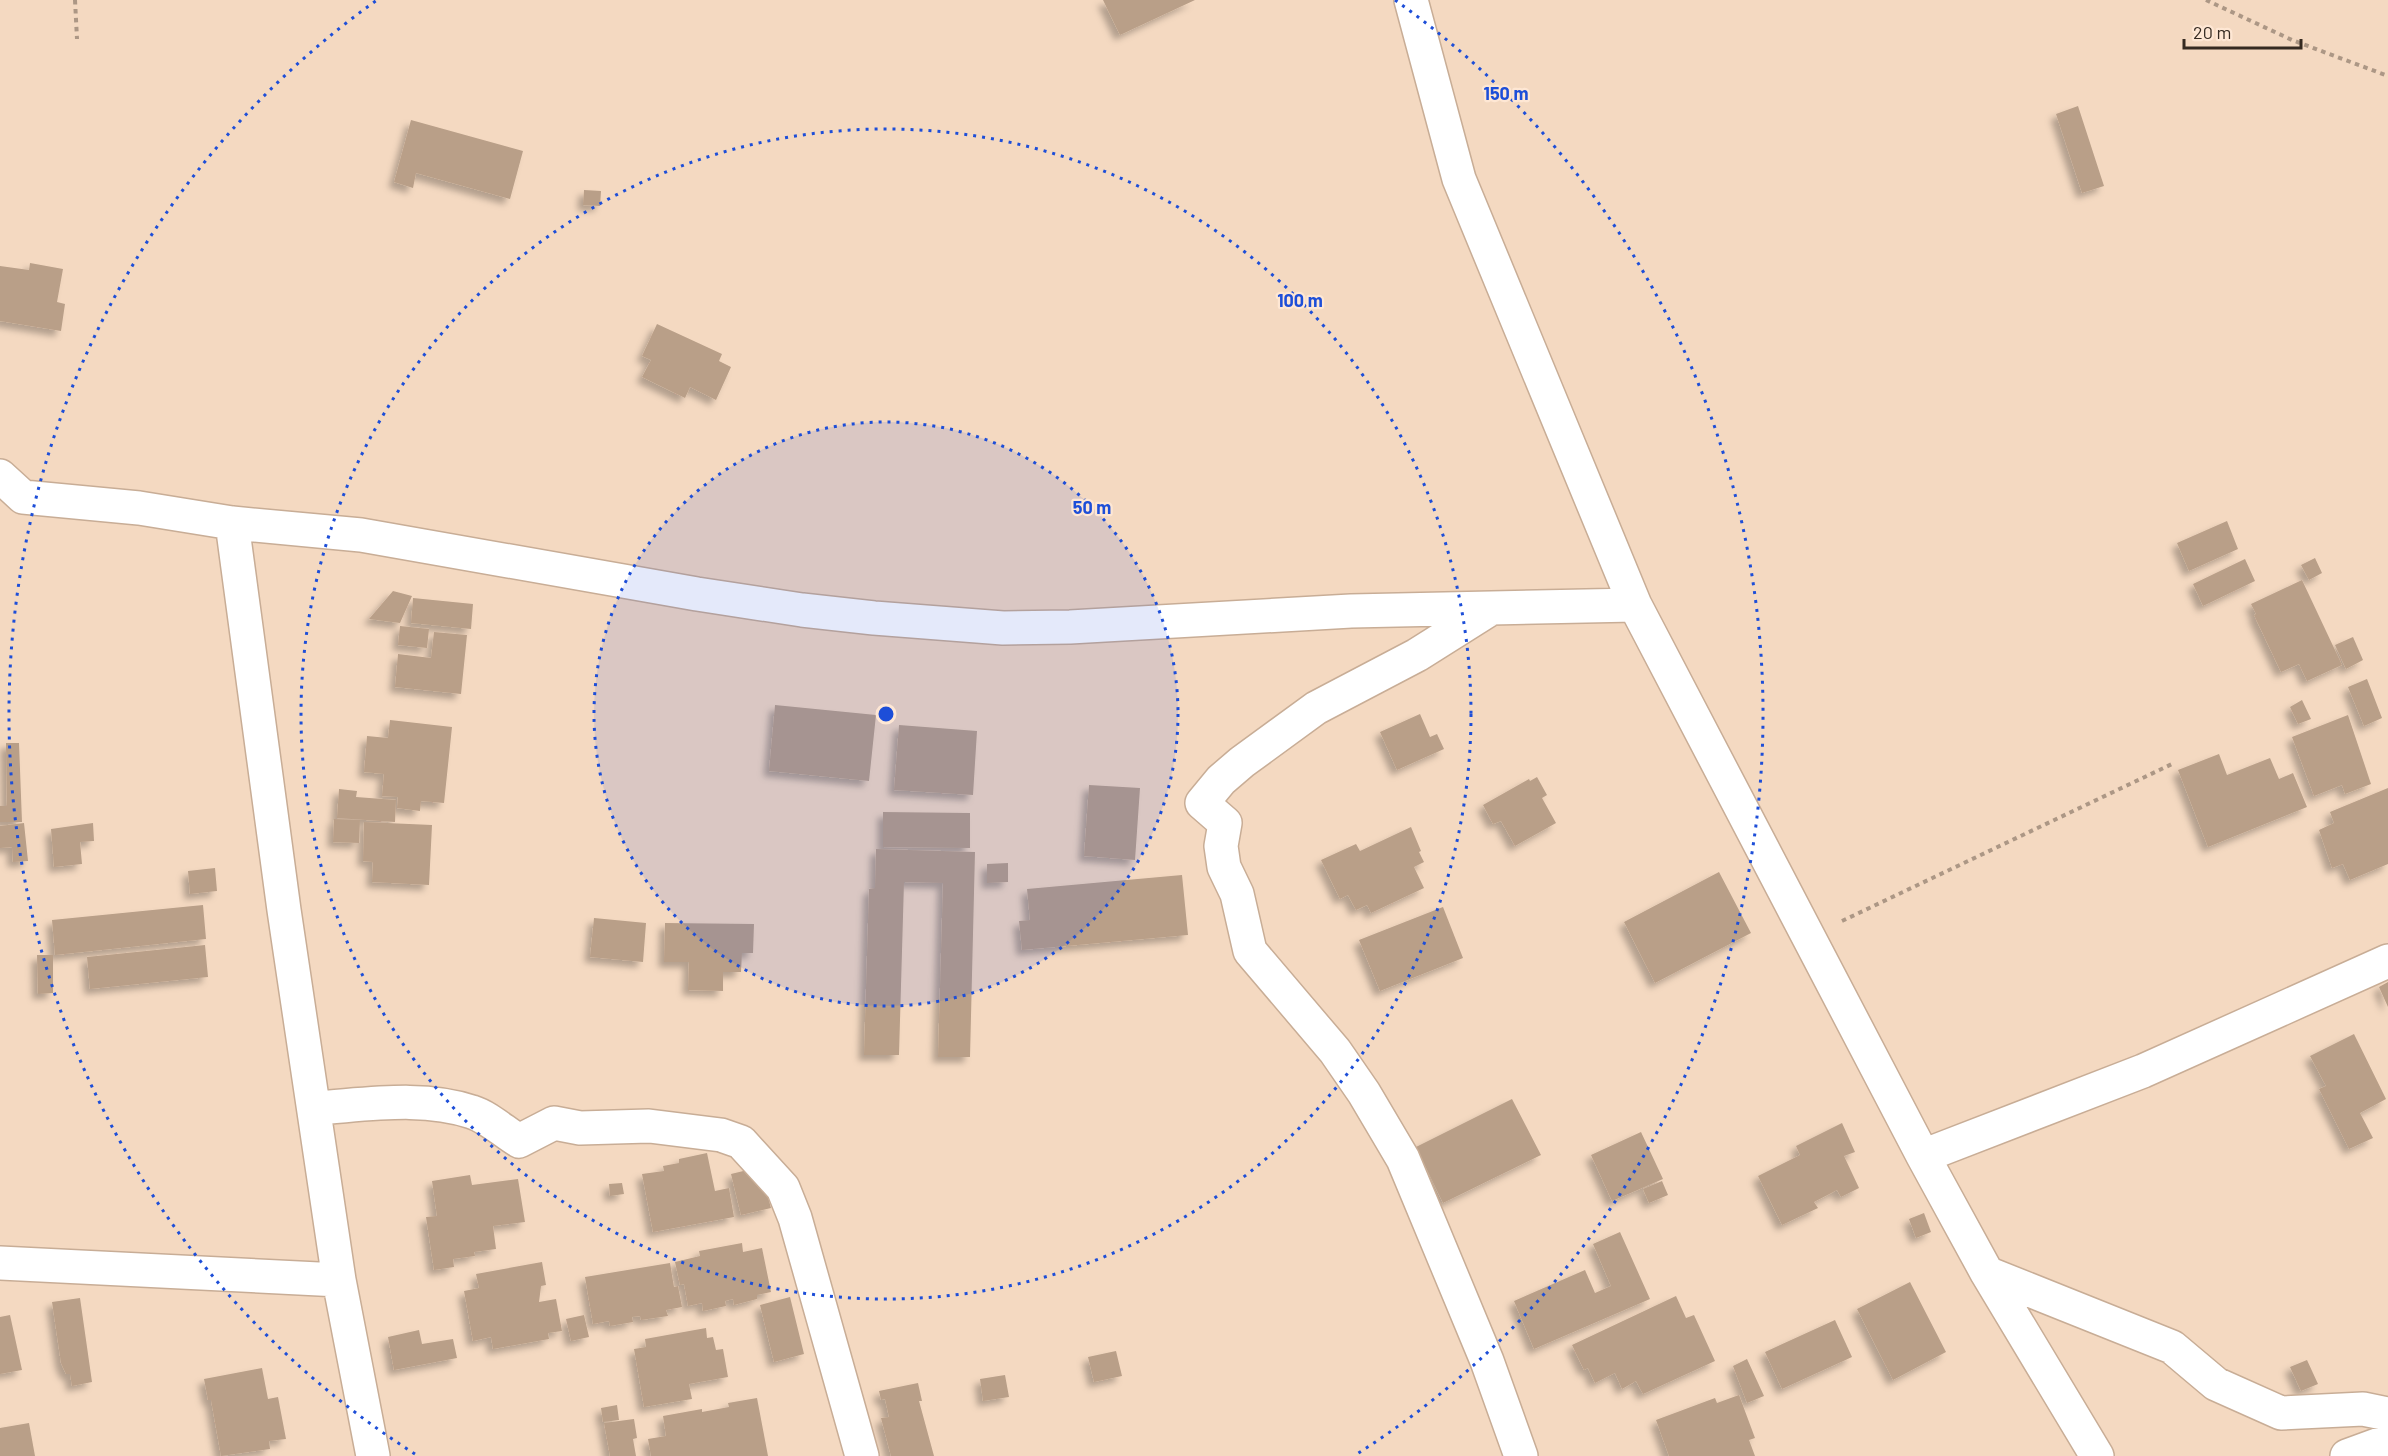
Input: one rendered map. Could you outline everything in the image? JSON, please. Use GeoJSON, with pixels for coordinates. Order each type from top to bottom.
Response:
{"type":"FeatureCollection","features":[{"type":"Feature","properties":{"kind":"street"},"geometry":{"type":"LineString","coordinates":[[1396,0],[1426,63]]}},
{"type":"Feature","properties":{"kind":"street"},"geometry":{"type":"LineString","coordinates":[[1412,0],[1426,63],[1459,179],[1635,605],[1923,1156],[1988,1273],[2097,1456]]}},
{"type":"Feature","properties":{"kind":"street"},"geometry":{"type":"LineString","coordinates":[[0,476],[23,497],[139,508],[232,523],[361,535],[802,610],[1003,628],[1165,624],[1259,615],[1351,611],[1635,605]]}},
{"type":"Feature","properties":{"kind":"street"},"geometry":{"type":"LineString","coordinates":[[232,523],[284,910],[339,1280],[373,1456]]}},
{"type":"Feature","properties":{"kind":"street"},"geometry":{"type":"LineString","coordinates":[[1490,609],[1417,655],[1316,708],[1242,762],[1221,780],[1202,803],[1225,823],[1221,846],[1224,867],[1237,894],[1250,951],[1335,1051],[1364,1093],[1403,1159],[1486,1361],[1521,1456]]}},
{"type":"Feature","properties":{"kind":"street"},"geometry":{"type":"LineString","coordinates":[[1923,1156],[2143,1071],[2388,962]]}},
{"type":"Feature","properties":{"kind":"street"},"geometry":{"type":"LineString","coordinates":[[315,1108],[401,1103],[454,1107],[474,1113],[519,1141],[554,1123],[580,1128],[649,1126],[721,1135],[741,1142],[783,1188],[795,1218],[862,1456]]}},
{"type":"Feature","properties":{"kind":"street"},"geometry":{"type":"LineString","coordinates":[[0,1263],[339,1280]]}},
{"type":"Feature","properties":{"kind":"street"},"geometry":{"type":"LineString","coordinates":[[1988,1273],[2172,1347],[2216,1384],[2282,1413],[2363,1409],[2388,1414]]}},
{"type":"Feature","properties":{"kind":"street"},"geometry":{"type":"LineString","coordinates":[[2347,1456],[2388,1441]]}},
{"type":"Feature","properties":{"kind":"path"},"geometry":{"type":"LineString","coordinates":[[75,0],[77,39]]}},
{"type":"Feature","properties":{"kind":"path"},"geometry":{"type":"LineString","coordinates":[[2206,0],[2292,40],[2388,76]]}},
{"type":"Feature","properties":{"kind":"path"},"geometry":{"type":"LineString","coordinates":[[1839,923],[2172,764]]}},
{"type":"Feature","properties":{"kind":"building"},"geometry":{"type":"Polygon","coordinates":[[[1103,0],[1195,0],[1120,35],[1103,0]]]}},
{"type":"Feature","properties":{"kind":"building"},"geometry":{"type":"Polygon","coordinates":[[[2078,106],[2104,186],[2082,193],[2056,114],[2078,106]]]}},
{"type":"Feature","properties":{"kind":"building"},"geometry":{"type":"Polygon","coordinates":[[[411,120],[523,151],[510,199],[416,173],[413,188],[394,182],[411,120]]]}},
{"type":"Feature","properties":{"kind":"building"},"geometry":{"type":"Polygon","coordinates":[[[584,190],[601,191],[600,206],[583,205],[584,190]]]}},
{"type":"Feature","properties":{"kind":"building"},"geometry":{"type":"Polygon","coordinates":[[[30,263],[63,269],[57,302],[65,304],[61,331],[0,321],[0,266],[29,270],[30,263]]]}},
{"type":"Feature","properties":{"kind":"building"},"geometry":{"type":"Polygon","coordinates":[[[657,324],[722,354],[719,361],[731,367],[716,400],[690,387],[685,398],[642,377],[651,360],[642,356],[657,324]]]}},
{"type":"Feature","properties":{"kind":"building"},"geometry":{"type":"Polygon","coordinates":[[[2227,521],[2238,549],[2189,571],[2177,543],[2227,521]]]}},
{"type":"Feature","properties":{"kind":"building"},"geometry":{"type":"Polygon","coordinates":[[[2315,558],[2322,573],[2309,580],[2301,565],[2315,558]]]}},
{"type":"Feature","properties":{"kind":"building"},"geometry":{"type":"Polygon","coordinates":[[[2245,559],[2255,581],[2203,606],[2193,584],[2245,559]]]}},
{"type":"Feature","properties":{"kind":"building"},"geometry":{"type":"Polygon","coordinates":[[[2302,580],[2342,665],[2307,681],[2299,664],[2281,672],[2251,604],[2302,580]]]}},
{"type":"Feature","properties":{"kind":"building"},"geometry":{"type":"Polygon","coordinates":[[[393,591],[412,596],[400,623],[369,619],[393,591]]]}},
{"type":"Feature","properties":{"kind":"building"},"geometry":{"type":"Polygon","coordinates":[[[413,598],[473,604],[471,629],[411,623],[413,598]]]}},
{"type":"Feature","properties":{"kind":"building"},"geometry":{"type":"Polygon","coordinates":[[[400,626],[429,629],[427,648],[398,645],[400,626]]]}},
{"type":"Feature","properties":{"kind":"building"},"geometry":{"type":"Polygon","coordinates":[[[434,632],[467,635],[461,694],[395,687],[398,654],[431,658],[434,632]]]}},
{"type":"Feature","properties":{"kind":"building"},"geometry":{"type":"Polygon","coordinates":[[[2353,637],[2363,660],[2346,669],[2335,645],[2353,637]]]}},
{"type":"Feature","properties":{"kind":"building"},"geometry":{"type":"Polygon","coordinates":[[[2367,679],[2382,718],[2364,726],[2348,687],[2367,679]]]}},
{"type":"Feature","properties":{"kind":"building"},"geometry":{"type":"Polygon","coordinates":[[[2302,700],[2311,719],[2298,724],[2290,707],[2302,700]]]}},
{"type":"Feature","properties":{"kind":"building"},"geometry":{"type":"Polygon","coordinates":[[[775,705],[876,715],[869,781],[769,771],[775,705]]]}},
{"type":"Feature","properties":{"kind":"building"},"geometry":{"type":"Polygon","coordinates":[[[1420,714],[1430,737],[1437,734],[1444,749],[1397,770],[1380,732],[1420,714]]]}},
{"type":"Feature","properties":{"kind":"building"},"geometry":{"type":"Polygon","coordinates":[[[2348,715],[2371,784],[2345,794],[2342,785],[2314,796],[2292,737],[2348,715]]]}},
{"type":"Feature","properties":{"kind":"building"},"geometry":{"type":"Polygon","coordinates":[[[390,720],[452,727],[444,803],[421,801],[420,811],[397,808],[398,797],[382,796],[384,774],[364,772],[367,736],[388,738],[390,720]]]}},
{"type":"Feature","properties":{"kind":"building"},"geometry":{"type":"Polygon","coordinates":[[[899,725],[977,731],[973,795],[894,790],[899,725]]]}},
{"type":"Feature","properties":{"kind":"building"},"geometry":{"type":"Polygon","coordinates":[[[6,743],[19,743],[22,822],[0,822],[0,806],[7,806],[6,743]]]}},
{"type":"Feature","properties":{"kind":"building"},"geometry":{"type":"Polygon","coordinates":[[[2219,754],[2227,775],[2270,758],[2279,779],[2293,773],[2307,807],[2208,847],[2178,770],[2219,754]]]}},
{"type":"Feature","properties":{"kind":"building"},"geometry":{"type":"Polygon","coordinates":[[[1537,777],[1547,795],[1542,798],[1556,823],[1515,846],[1501,821],[1493,824],[1483,805],[1529,779],[1530,781],[1537,777]]]}},
{"type":"Feature","properties":{"kind":"building"},"geometry":{"type":"Polygon","coordinates":[[[1089,785],[1140,788],[1135,860],[1084,856],[1089,785]]]}},
{"type":"Feature","properties":{"kind":"building"},"geometry":{"type":"Polygon","coordinates":[[[2388,788],[2388,864],[2350,880],[2343,864],[2332,868],[2319,830],[2334,823],[2330,812],[2388,788]]]}},
{"type":"Feature","properties":{"kind":"building"},"geometry":{"type":"Polygon","coordinates":[[[339,789],[357,791],[356,797],[396,800],[395,822],[337,818],[339,789]]]}},
{"type":"Feature","properties":{"kind":"building"},"geometry":{"type":"Polygon","coordinates":[[[883,812],[970,813],[970,848],[883,847],[883,812]]]}},
{"type":"Feature","properties":{"kind":"building"},"geometry":{"type":"Polygon","coordinates":[[[334,819],[360,820],[359,843],[333,842],[334,819]]]}},
{"type":"Feature","properties":{"kind":"building"},"geometry":{"type":"Polygon","coordinates":[[[364,822],[432,825],[429,885],[372,882],[373,862],[363,861],[364,822]]]}},
{"type":"Feature","properties":{"kind":"building"},"geometry":{"type":"Polygon","coordinates":[[[24,823],[28,861],[13,862],[12,847],[0,848],[0,826],[24,823]]]}},
{"type":"Feature","properties":{"kind":"building"},"geometry":{"type":"Polygon","coordinates":[[[93,823],[94,841],[80,842],[82,864],[54,867],[51,829],[93,823]]]}},
{"type":"Feature","properties":{"kind":"building"},"geometry":{"type":"Polygon","coordinates":[[[1411,827],[1424,862],[1414,867],[1424,888],[1371,913],[1367,905],[1356,910],[1348,895],[1340,899],[1321,860],[1356,844],[1360,851],[1411,827]]]}},
{"type":"Feature","properties":{"kind":"building"},"geometry":{"type":"Polygon","coordinates":[[[876,849],[975,852],[970,1057],[938,1057],[943,883],[904,882],[899,1055],[864,1055],[869,889],[875,888],[876,849]]]}},
{"type":"Feature","properties":{"kind":"building"},"geometry":{"type":"Polygon","coordinates":[[[1008,863],[1008,882],[987,883],[987,864],[1008,863]]]}},
{"type":"Feature","properties":{"kind":"building"},"geometry":{"type":"Polygon","coordinates":[[[215,868],[217,891],[190,894],[188,871],[215,868]]]}},
{"type":"Feature","properties":{"kind":"building"},"geometry":{"type":"Polygon","coordinates":[[[1719,872],[1751,933],[1655,983],[1624,922],[1719,872]]]}},
{"type":"Feature","properties":{"kind":"building"},"geometry":{"type":"Polygon","coordinates":[[[1182,875],[1188,935],[1022,950],[1019,921],[1030,920],[1027,889],[1182,875]]]}},
{"type":"Feature","properties":{"kind":"building"},"geometry":{"type":"Polygon","coordinates":[[[203,905],[206,939],[55,955],[52,920],[203,905]]]}},
{"type":"Feature","properties":{"kind":"building"},"geometry":{"type":"Polygon","coordinates":[[[1443,907],[1463,958],[1380,991],[1359,940],[1443,907]]]}},
{"type":"Feature","properties":{"kind":"building"},"geometry":{"type":"Polygon","coordinates":[[[594,918],[646,923],[643,962],[590,957],[594,918]]]}},
{"type":"Feature","properties":{"kind":"building"},"geometry":{"type":"Polygon","coordinates":[[[665,923],[754,924],[753,953],[742,953],[741,972],[723,972],[723,991],[688,990],[689,962],[664,962],[665,923]]]}},
{"type":"Feature","properties":{"kind":"building"},"geometry":{"type":"Polygon","coordinates":[[[205,945],[208,977],[90,989],[87,957],[205,945]]]}},
{"type":"Feature","properties":{"kind":"building"},"geometry":{"type":"Polygon","coordinates":[[[37,955],[53,955],[53,993],[38,994],[37,955]]]}},
{"type":"Feature","properties":{"kind":"building"},"geometry":{"type":"Polygon","coordinates":[[[2388,982],[2388,1007],[2379,987],[2388,982]]]}},
{"type":"Feature","properties":{"kind":"building"},"geometry":{"type":"Polygon","coordinates":[[[2354,1034],[2386,1099],[2360,1113],[2373,1138],[2349,1149],[2319,1089],[2326,1086],[2310,1056],[2354,1034]]]}},
{"type":"Feature","properties":{"kind":"building"},"geometry":{"type":"Polygon","coordinates":[[[1512,1099],[1541,1155],[1443,1203],[1416,1147],[1512,1099]]]}},
{"type":"Feature","properties":{"kind":"building"},"geometry":{"type":"Polygon","coordinates":[[[1842,1123],[1855,1152],[1844,1156],[1859,1188],[1841,1197],[1837,1190],[1814,1202],[1818,1208],[1782,1225],[1758,1176],[1800,1155],[1796,1146],[1842,1123]]]}},
{"type":"Feature","properties":{"kind":"building"},"geometry":{"type":"Polygon","coordinates":[[[1641,1132],[1663,1179],[1612,1201],[1591,1155],[1641,1132]]]}},
{"type":"Feature","properties":{"kind":"building"},"geometry":{"type":"Polygon","coordinates":[[[707,1153],[715,1191],[729,1188],[734,1217],[653,1232],[642,1174],[664,1171],[663,1166],[679,1163],[679,1159],[707,1153]]]}},
{"type":"Feature","properties":{"kind":"building"},"geometry":{"type":"Polygon","coordinates":[[[760,1167],[771,1208],[741,1215],[731,1174],[760,1167]]]}},
{"type":"Feature","properties":{"kind":"building"},"geometry":{"type":"Polygon","coordinates":[[[470,1175],[472,1185],[518,1179],[525,1222],[493,1226],[496,1249],[474,1252],[475,1256],[453,1259],[454,1267],[434,1270],[426,1217],[437,1216],[432,1181],[470,1175]]]}},
{"type":"Feature","properties":{"kind":"building"},"geometry":{"type":"Polygon","coordinates":[[[1662,1181],[1668,1195],[1649,1203],[1643,1189],[1662,1181]]]}},
{"type":"Feature","properties":{"kind":"building"},"geometry":{"type":"Polygon","coordinates":[[[622,1183],[624,1194],[610,1196],[609,1184],[622,1183]]]}},
{"type":"Feature","properties":{"kind":"building"},"geometry":{"type":"Polygon","coordinates":[[[1924,1213],[1931,1232],[1916,1238],[1909,1219],[1924,1213]]]}},
{"type":"Feature","properties":{"kind":"building"},"geometry":{"type":"Polygon","coordinates":[[[1620,1232],[1650,1299],[1534,1349],[1514,1301],[1585,1270],[1595,1293],[1611,1286],[1593,1244],[1620,1232]]]}},
{"type":"Feature","properties":{"kind":"building"},"geometry":{"type":"Polygon","coordinates":[[[742,1243],[743,1252],[762,1248],[771,1292],[757,1295],[757,1299],[734,1305],[733,1299],[725,1301],[726,1306],[703,1311],[702,1303],[688,1306],[684,1284],[680,1285],[675,1262],[700,1256],[699,1251],[742,1243]]]}},
{"type":"Feature","properties":{"kind":"building"},"geometry":{"type":"Polygon","coordinates":[[[542,1262],[546,1285],[541,1286],[539,1302],[556,1299],[562,1331],[548,1333],[549,1339],[493,1349],[491,1337],[473,1341],[464,1291],[479,1288],[476,1274],[542,1262]]]}},
{"type":"Feature","properties":{"kind":"building"},"geometry":{"type":"Polygon","coordinates":[[[670,1263],[674,1287],[678,1286],[682,1307],[666,1310],[668,1316],[641,1320],[640,1316],[632,1317],[633,1322],[610,1326],[609,1321],[593,1324],[585,1277],[670,1263]]]}},
{"type":"Feature","properties":{"kind":"building"},"geometry":{"type":"Polygon","coordinates":[[[1910,1282],[1946,1352],[1893,1380],[1857,1309],[1910,1282]]]}},
{"type":"Feature","properties":{"kind":"building"},"geometry":{"type":"Polygon","coordinates":[[[1676,1296],[1686,1318],[1694,1315],[1715,1361],[1643,1394],[1636,1381],[1622,1389],[1615,1373],[1595,1383],[1588,1368],[1584,1370],[1572,1345],[1676,1296]]]}},
{"type":"Feature","properties":{"kind":"building"},"geometry":{"type":"Polygon","coordinates":[[[790,1297],[804,1354],[774,1362],[760,1305],[790,1297]]]}},
{"type":"Feature","properties":{"kind":"building"},"geometry":{"type":"Polygon","coordinates":[[[80,1298],[92,1382],[72,1386],[70,1374],[66,1374],[61,1363],[52,1302],[80,1298]]]}},
{"type":"Feature","properties":{"kind":"building"},"geometry":{"type":"Polygon","coordinates":[[[10,1315],[22,1370],[0,1374],[0,1317],[10,1315]]]}},
{"type":"Feature","properties":{"kind":"building"},"geometry":{"type":"Polygon","coordinates":[[[584,1315],[589,1337],[571,1341],[566,1319],[584,1315]]]}},
{"type":"Feature","properties":{"kind":"building"},"geometry":{"type":"Polygon","coordinates":[[[1835,1320],[1852,1357],[1782,1389],[1765,1352],[1835,1320]]]}},
{"type":"Feature","properties":{"kind":"building"},"geometry":{"type":"Polygon","coordinates":[[[706,1328],[707,1338],[713,1337],[716,1350],[723,1349],[728,1377],[689,1384],[692,1399],[644,1407],[634,1349],[646,1347],[645,1339],[706,1328]]]}},
{"type":"Feature","properties":{"kind":"building"},"geometry":{"type":"Polygon","coordinates":[[[419,1330],[422,1344],[453,1339],[457,1358],[394,1370],[388,1337],[419,1330]]]}},
{"type":"Feature","properties":{"kind":"building"},"geometry":{"type":"Polygon","coordinates":[[[1116,1351],[1122,1376],[1094,1382],[1088,1357],[1116,1351]]]}},
{"type":"Feature","properties":{"kind":"building"},"geometry":{"type":"Polygon","coordinates":[[[1747,1359],[1764,1396],[1747,1403],[1733,1366],[1747,1359]]]}},
{"type":"Feature","properties":{"kind":"building"},"geometry":{"type":"Polygon","coordinates":[[[2307,1360],[2318,1384],[2301,1391],[2290,1367],[2307,1360]]]}},
{"type":"Feature","properties":{"kind":"building"},"geometry":{"type":"Polygon","coordinates":[[[262,1368],[268,1399],[278,1397],[286,1439],[269,1441],[270,1449],[221,1456],[211,1400],[208,1400],[204,1379],[262,1368]]]}},
{"type":"Feature","properties":{"kind":"building"},"geometry":{"type":"Polygon","coordinates":[[[1005,1375],[1009,1397],[983,1401],[980,1379],[1005,1375]]]}},
{"type":"Feature","properties":{"kind":"building"},"geometry":{"type":"Polygon","coordinates":[[[918,1383],[922,1401],[919,1401],[934,1456],[891,1456],[881,1418],[889,1417],[885,1399],[881,1400],[879,1391],[918,1383]]]}},
{"type":"Feature","properties":{"kind":"building"},"geometry":{"type":"Polygon","coordinates":[[[1739,1395],[1755,1438],[1749,1440],[1755,1456],[1669,1456],[1656,1420],[1715,1398],[1717,1403],[1739,1395]]]}},
{"type":"Feature","properties":{"kind":"building"},"geometry":{"type":"Polygon","coordinates":[[[757,1398],[768,1456],[651,1456],[648,1439],[666,1436],[663,1416],[729,1407],[728,1403],[757,1398]]]}},
{"type":"Feature","properties":{"kind":"building"},"geometry":{"type":"Polygon","coordinates":[[[617,1405],[619,1420],[603,1422],[601,1408],[617,1405]]]}},
{"type":"Feature","properties":{"kind":"building"},"geometry":{"type":"Polygon","coordinates":[[[634,1419],[637,1438],[633,1439],[636,1456],[610,1456],[604,1423],[634,1419]]]}},
{"type":"Feature","properties":{"kind":"building"},"geometry":{"type":"Polygon","coordinates":[[[29,1423],[35,1456],[0,1456],[0,1428],[29,1423]]]}}]}
